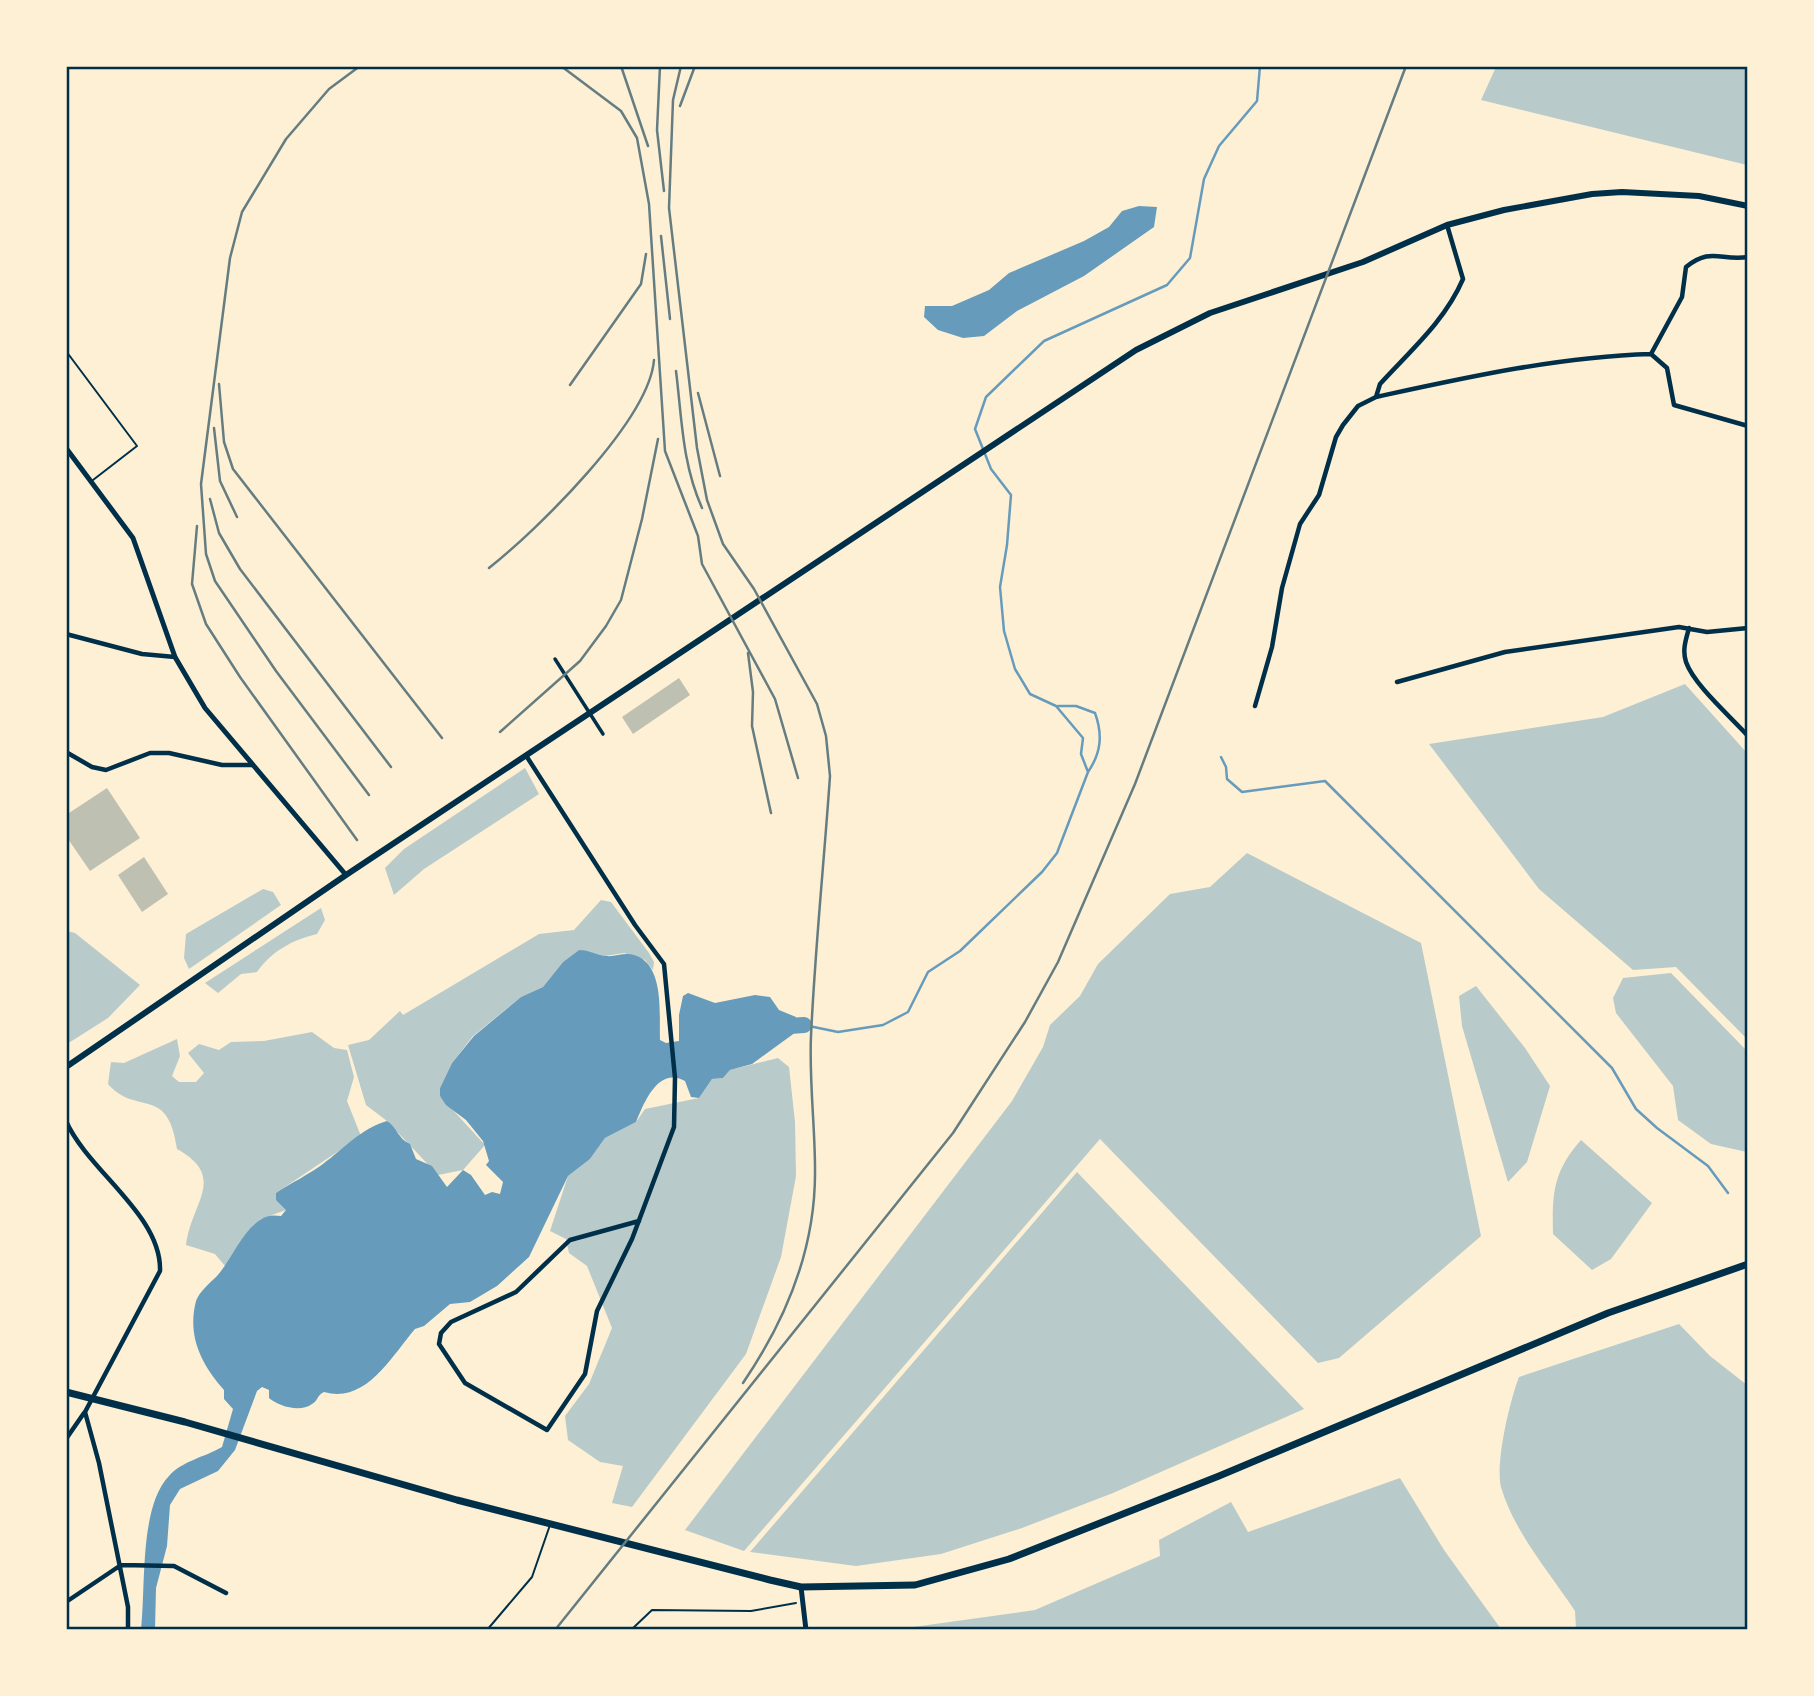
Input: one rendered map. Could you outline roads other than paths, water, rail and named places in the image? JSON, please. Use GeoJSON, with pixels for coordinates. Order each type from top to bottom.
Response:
{"type":"FeatureCollection","features":[{"type":"Feature","properties":{"kind":"main road"},"geometry":{"type":"LineString","coordinates":[[66,1067],[346,875],[1136,350],[1210,313],[1287,290],[1363,262],[1447,225],[1504,210],[1592,194],[1622,192],[1699,196],[1748,206]]}},
{"type":"Feature","properties":{"kind":"main road"},"geometry":{"type":"LineString","coordinates":[[66,1392],[185,1422],[551,1524],[801,1587],[915,1585],[1009,1559],[1219,1476],[1608,1313],[1748,1264]]}},
{"type":"Feature","properties":{"kind":"street"},"geometry":{"type":"LineString","coordinates":[[1376,397],[1380,384],[1452,304],[1463,279],[1447,225]]}},
{"type":"Feature","properties":{"kind":"street"},"geometry":{"type":"LineString","coordinates":[[1651,354],[1682,297],[1686,267],[1700,257],[1711,254],[1748,257]]}},
{"type":"Feature","properties":{"kind":"street"},"geometry":{"type":"LineString","coordinates":[[1255,706],[1272,647],[1282,588],[1298,531],[1319,495],[1336,437],[1358,406],[1376,397],[1512,368],[1595,356],[1651,354],[1667,368],[1674,405],[1748,426]]}},
{"type":"Feature","properties":{"kind":"street"},"geometry":{"type":"LineString","coordinates":[[66,448],[134,538],[175,657],[205,708],[346,875]]}},
{"type":"Feature","properties":{"kind":"street"},"geometry":{"type":"LineString","coordinates":[[1397,682],[1505,652],[1679,626],[1707,632],[1748,628]]}},
{"type":"Feature","properties":{"kind":"street"},"geometry":{"type":"LineString","coordinates":[[1689,628],[1684,647],[1686,661],[1693,674],[1748,736]]}},
{"type":"Feature","properties":{"kind":"street"},"geometry":{"type":"LineString","coordinates":[[66,634],[142,654],[175,657]]}},
{"type":"Feature","properties":{"kind":"street"},"geometry":{"type":"LineString","coordinates":[[555,659],[603,734]]}},
{"type":"Feature","properties":{"kind":"street"},"geometry":{"type":"LineString","coordinates":[[66,752],[92,767],[106,771],[150,753],[169,753],[222,765],[253,765]]}},
{"type":"Feature","properties":{"kind":"street"},"geometry":{"type":"LineString","coordinates":[[527,757],[635,925],[664,964],[675,1078],[674,1127],[639,1221],[597,1311],[585,1374],[547,1430],[466,1383],[442,1350],[439,1343],[441,1333],[458,1318],[516,1292],[570,1240],[639,1221]]}},
{"type":"Feature","properties":{"kind":"street"},"geometry":{"type":"LineString","coordinates":[[66,1121],[83,1148],[153,1234],[161,1254],[160,1271],[85,1412],[66,1439]]}},
{"type":"Feature","properties":{"kind":"street"},"geometry":{"type":"LineString","coordinates":[[85,1412],[99,1463],[118,1568],[128,1607],[128,1629]]}},
{"type":"Feature","properties":{"kind":"street"},"geometry":{"type":"LineString","coordinates":[[66,1602],[121,1565],[139,1568],[174,1566],[201,1577],[226,1593]]}},
{"type":"Feature","properties":{"kind":"street"},"geometry":{"type":"LineString","coordinates":[[801,1587],[806,1629]]}},
{"type":"Feature","properties":{"kind":"lane"},"geometry":{"type":"LineString","coordinates":[[66,351],[137,446],[91,481]]}},
{"type":"Feature","properties":{"kind":"lane"},"geometry":{"type":"LineString","coordinates":[[487,1629],[532,1577],[551,1524]]}},
{"type":"Feature","properties":{"kind":"water"},"geometry":{"type":"Polygon","coordinates":[[[1139,206],[1157,207],[1154,227],[1084,276],[1017,311],[984,336],[963,338],[938,330],[924,317],[925,306],[952,306],[989,290],[1009,273],[1084,241],[1109,227],[1122,211],[1139,206]]]}},
{"type":"Feature","properties":{"kind":"water"},"geometry":{"type":"Polygon","coordinates":[[[579,950],[606,956],[630,954],[644,960],[656,979],[660,1004],[660,1040],[666,1043],[679,1041],[679,1015],[683,996],[688,993],[715,1003],[755,995],[770,997],[779,1010],[796,1017],[796,1032],[752,1064],[730,1070],[723,1078],[712,1079],[699,1098],[691,1097],[685,1081],[667,1078],[660,1082],[648,1097],[636,1122],[605,1138],[590,1159],[568,1176],[529,1257],[497,1286],[470,1302],[450,1304],[424,1326],[415,1329],[387,1364],[365,1385],[339,1394],[324,1392],[314,1403],[301,1408],[278,1404],[269,1398],[269,1390],[262,1387],[257,1391],[235,1450],[218,1471],[180,1489],[170,1505],[167,1546],[156,1588],[155,1629],[141,1630],[148,1527],[159,1490],[174,1471],[222,1447],[233,1409],[224,1399],[224,1390],[198,1349],[193,1326],[196,1301],[200,1294],[217,1276],[253,1225],[265,1217],[281,1216],[286,1210],[276,1200],[276,1193],[317,1168],[361,1134],[387,1121],[410,1144],[416,1159],[432,1166],[447,1187],[463,1170],[471,1175],[485,1195],[492,1192],[500,1194],[503,1182],[486,1165],[489,1161],[483,1141],[466,1120],[446,1105],[440,1096],[440,1088],[452,1063],[474,1036],[521,997],[543,987],[563,962],[579,950]]]}},
{"type":"Feature","properties":{"kind":"waterway"},"geometry":{"type":"LineString","coordinates":[[804,1025],[838,1032],[883,1025],[908,1012],[928,972],[960,951],[1042,872],[1057,853],[1088,772],[1081,754],[1083,738],[1056,706],[1030,694],[1015,669],[1004,631],[1000,587],[1011,495],[991,469],[975,429],[986,397],[1044,341],[1167,285],[1190,258],[1204,179],[1219,146],[1257,101],[1260,66]]}},
{"type":"Feature","properties":{"kind":"waterway"},"geometry":{"type":"LineString","coordinates":[[1058,706],[1076,706],[1095,713],[1099,744],[1096,758],[1088,772]]}},
{"type":"Feature","properties":{"kind":"waterway"},"geometry":{"type":"LineString","coordinates":[[1221,757],[1226,767],[1227,779],[1242,792],[1325,781],[1612,1068],[1636,1109],[1708,1166],[1728,1193]]}},
{"type":"Feature","properties":{"kind":"waterway"},"geometry":{"type":"LineString","coordinates":[[774,1027],[804,1025]]}},
{"type":"Feature","properties":{"kind":"railway"},"geometry":{"type":"LineString","coordinates":[[360,66],[329,89],[286,139],[242,212],[230,258],[201,484],[206,554],[215,581],[276,671],[369,795]]}},
{"type":"Feature","properties":{"kind":"railway"},"geometry":{"type":"LineString","coordinates":[[561,66],[621,111],[637,138],[649,204],[665,451],[698,536],[702,564],[775,699],[798,778]]}},
{"type":"Feature","properties":{"kind":"railway"},"geometry":{"type":"LineString","coordinates":[[621,66],[648,146]]}},
{"type":"Feature","properties":{"kind":"railway"},"geometry":{"type":"LineString","coordinates":[[660,66],[657,130],[664,191]]}},
{"type":"Feature","properties":{"kind":"railway"},"geometry":{"type":"LineString","coordinates":[[681,66],[673,100],[669,208],[697,448],[707,500],[723,544],[754,589],[817,704],[826,736],[830,776],[811,1036],[815,1169],[810,1226],[796,1282],[785,1308],[773,1334],[743,1383]]}},
{"type":"Feature","properties":{"kind":"railway"},"geometry":{"type":"LineString","coordinates":[[680,106],[695,66]]}},
{"type":"Feature","properties":{"kind":"railway"},"geometry":{"type":"LineString","coordinates":[[555,1630],[953,1133],[1025,1022],[1058,962],[1135,784],[1406,66]]}},
{"type":"Feature","properties":{"kind":"railway"},"geometry":{"type":"LineString","coordinates":[[661,236],[670,319]]}},
{"type":"Feature","properties":{"kind":"railway"},"geometry":{"type":"LineString","coordinates":[[570,385],[641,284],[646,254]]}},
{"type":"Feature","properties":{"kind":"railway"},"geometry":{"type":"LineString","coordinates":[[489,568],[561,502],[612,443],[633,413],[647,385],[654,360]]}},
{"type":"Feature","properties":{"kind":"railway"},"geometry":{"type":"LineString","coordinates":[[676,371],[690,474],[702,508]]}},
{"type":"Feature","properties":{"kind":"railway"},"geometry":{"type":"LineString","coordinates":[[219,384],[224,442],[233,469],[442,738]]}},
{"type":"Feature","properties":{"kind":"railway"},"geometry":{"type":"LineString","coordinates":[[698,393],[720,476]]}},
{"type":"Feature","properties":{"kind":"railway"},"geometry":{"type":"LineString","coordinates":[[214,428],[220,481],[237,517]]}},
{"type":"Feature","properties":{"kind":"railway"},"geometry":{"type":"LineString","coordinates":[[500,732],[580,661],[621,600],[642,519],[658,439]]}},
{"type":"Feature","properties":{"kind":"railway"},"geometry":{"type":"LineString","coordinates":[[210,499],[219,533],[240,569],[391,767]]}},
{"type":"Feature","properties":{"kind":"railway"},"geometry":{"type":"LineString","coordinates":[[197,526],[192,584],[206,624],[240,677],[357,840]]}},
{"type":"Feature","properties":{"kind":"railway"},"geometry":{"type":"LineString","coordinates":[[748,653],[753,692],[752,726],[771,813]]}}]}
